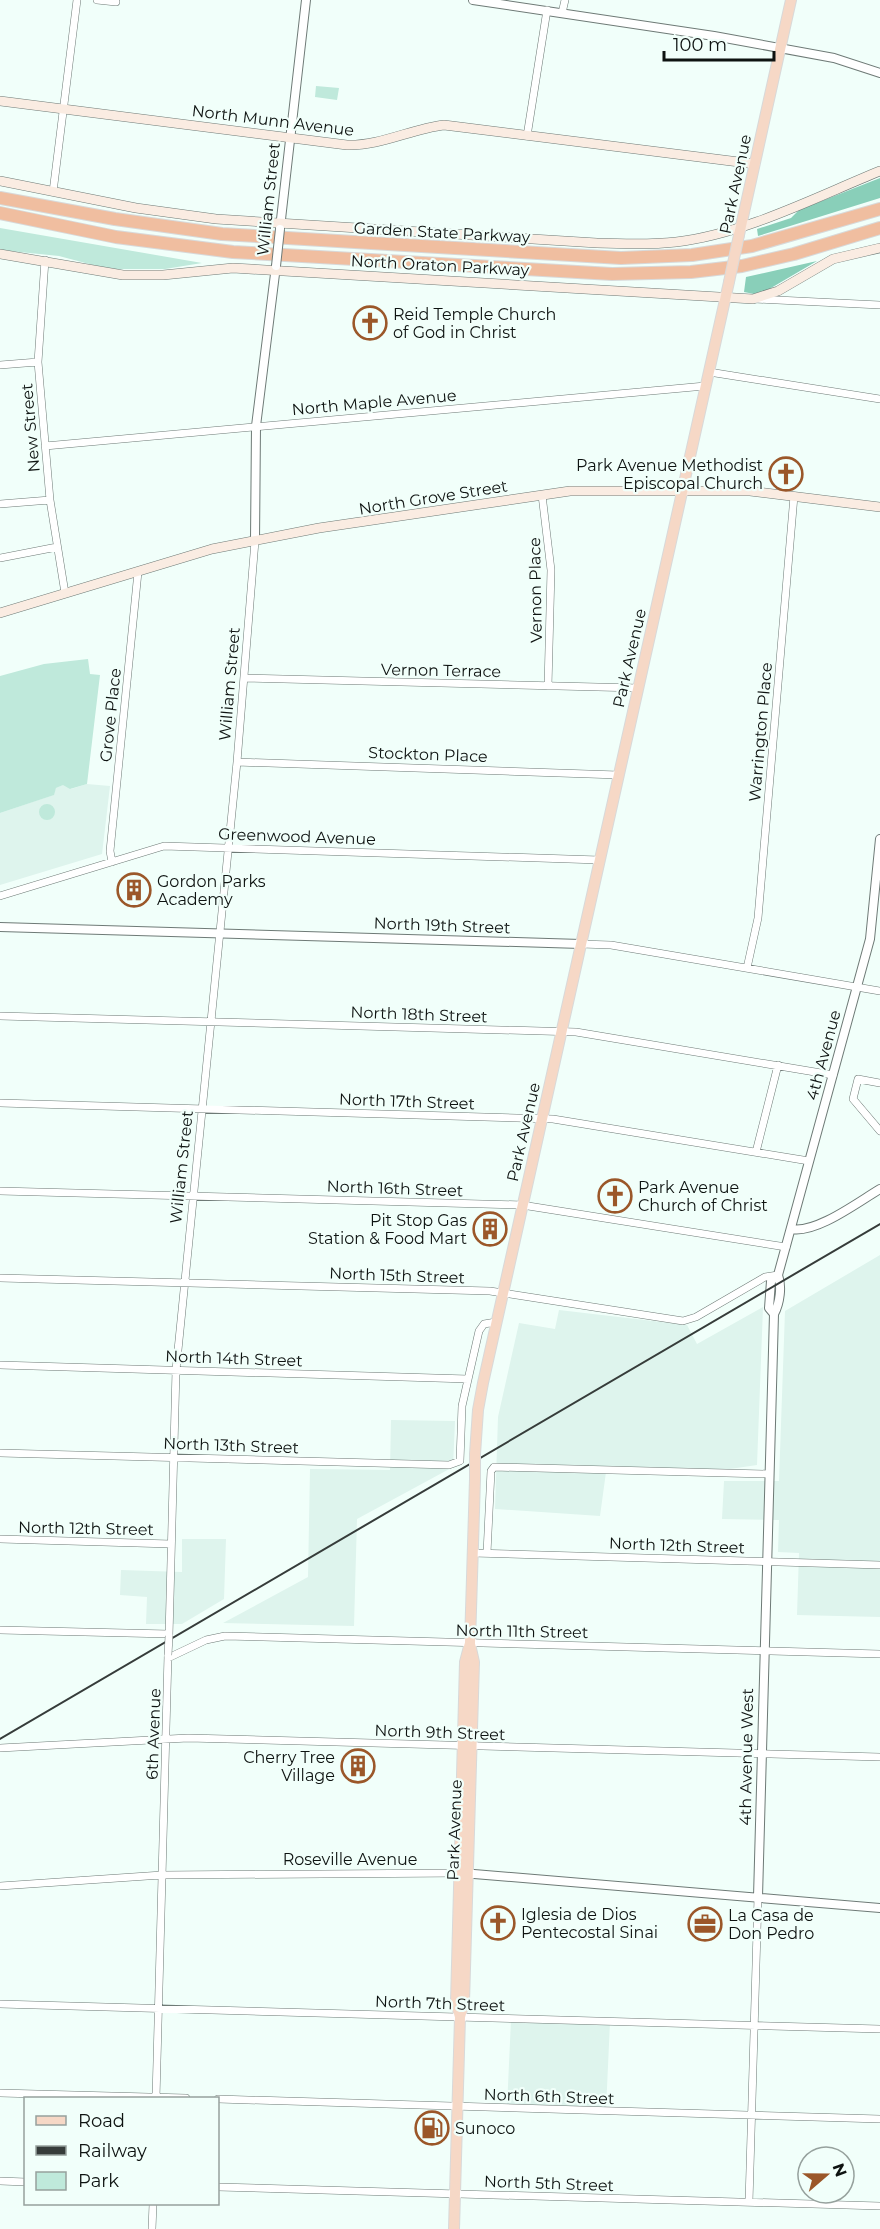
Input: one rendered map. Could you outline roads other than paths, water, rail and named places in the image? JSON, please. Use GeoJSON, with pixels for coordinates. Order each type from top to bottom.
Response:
{"type":"FeatureCollection","features":[{"type":"Feature","properties":{"kind":"highway","name":"Garden State Parkway"},"geometry":{"type":"LineString","coordinates":[[0,198],[115,219],[222,234],[621,258],[692,255],[740,249],[799,235],[880,209]]}},
{"type":"Feature","properties":{"kind":"highway","name":"Garden State Parkway"},"geometry":{"type":"LineString","coordinates":[[0,213],[116,237],[226,252],[612,274],[691,272],[742,266],[794,254],[880,228]]}},
{"type":"Feature","properties":{"kind":"main road","name":"Park Avenue"},"geometry":{"type":"LineString","coordinates":[[454,2229],[460,2017],[456,2002],[464,1873],[467,1746],[474,1662],[470,1643],[478,1404],[791,0]]}},
{"type":"Feature","properties":{"kind":"main road","name":"North Munn Avenue"},"geometry":{"type":"LineString","coordinates":[[0,101],[355,146],[444,125],[755,164]]}},
{"type":"Feature","properties":{"kind":"main road","name":"North Oraton Parkway"},"geometry":{"type":"LineString","coordinates":[[0,181],[161,212],[280,227],[624,244],[684,241],[740,230],[880,171]]}},
{"type":"Feature","properties":{"kind":"main road"},"geometry":{"type":"LineString","coordinates":[[747,299],[778,291],[833,260],[880,248]]}},
{"type":"Feature","properties":{"kind":"main road","name":"North Oraton Parkway"},"geometry":{"type":"LineString","coordinates":[[0,254],[45,260],[96,272],[135,276],[225,268],[275,268],[747,299]]}},
{"type":"Feature","properties":{"kind":"main road","name":"North Grove Street"},"geometry":{"type":"LineString","coordinates":[[0,613],[212,549],[320,528],[570,490],[750,491],[880,507]]}},
{"type":"Feature","properties":{"kind":"street"},"geometry":{"type":"LineString","coordinates":[[53,192],[77,0]]}},
{"type":"Feature","properties":{"kind":"street"},"geometry":{"type":"LineString","coordinates":[[98,0],[116,2]]}},
{"type":"Feature","properties":{"kind":"street","name":"William Street"},"geometry":{"type":"LineString","coordinates":[[176,1370],[237,762],[255,541],[256,426],[306,0]]}},
{"type":"Feature","properties":{"kind":"street"},"geometry":{"type":"LineString","coordinates":[[473,0],[780,48],[842,60],[880,73]]}},
{"type":"Feature","properties":{"kind":"street"},"geometry":{"type":"LineString","coordinates":[[562,13],[565,0]]}},
{"type":"Feature","properties":{"kind":"street"},"geometry":{"type":"LineString","coordinates":[[527,136],[547,10]]}},
{"type":"Feature","properties":{"kind":"street","name":"New Street"},"geometry":{"type":"LineString","coordinates":[[45,260],[38,362],[50,500],[65,593]]}},
{"type":"Feature","properties":{"kind":"street","name":"North Oraton Parkway"},"geometry":{"type":"LineString","coordinates":[[747,299],[880,305]]}},
{"type":"Feature","properties":{"kind":"street"},"geometry":{"type":"LineString","coordinates":[[0,365],[38,362]]}},
{"type":"Feature","properties":{"kind":"street"},"geometry":{"type":"LineString","coordinates":[[709,372],[880,399]]}},
{"type":"Feature","properties":{"kind":"street","name":"North Maple Avenue"},"geometry":{"type":"LineString","coordinates":[[45,446],[705,386]]}},
{"type":"Feature","properties":{"kind":"street","name":"Vernon Place"},"geometry":{"type":"LineString","coordinates":[[542,495],[551,570],[548,686]]}},
{"type":"Feature","properties":{"kind":"street","name":"Warrington Place"},"geometry":{"type":"LineString","coordinates":[[747,968],[758,918],[794,496]]}},
{"type":"Feature","properties":{"kind":"street"},"geometry":{"type":"LineString","coordinates":[[0,504],[50,500]]}},
{"type":"Feature","properties":{"kind":"street"},"geometry":{"type":"LineString","coordinates":[[0,558],[57,547]]}},
{"type":"Feature","properties":{"kind":"street","name":"Grove Place"},"geometry":{"type":"LineString","coordinates":[[112,862],[112,840],[138,572]]}},
{"type":"Feature","properties":{"kind":"street","name":"Vernon Terrace"},"geometry":{"type":"LineString","coordinates":[[244,678],[638,688]]}},
{"type":"Feature","properties":{"kind":"street","name":"Stockton Place"},"geometry":{"type":"LineString","coordinates":[[237,762],[618,775]]}},
{"type":"Feature","properties":{"kind":"street","name":"4th Avenue"},"geometry":{"type":"LineString","coordinates":[[774,1314],[778,1307],[780,1281],[778,1275],[870,939],[877,896],[880,839]]}},
{"type":"Feature","properties":{"kind":"street","name":"Greenwood Avenue"},"geometry":{"type":"LineString","coordinates":[[0,896],[164,846],[600,860]]}},
{"type":"Feature","properties":{"kind":"street","name":"North 19th Street"},"geometry":{"type":"LineString","coordinates":[[0,927],[611,945],[880,991]]}},
{"type":"Feature","properties":{"kind":"street","name":"North 18th Street"},"geometry":{"type":"LineString","coordinates":[[0,1016],[561,1032],[833,1075]]}},
{"type":"Feature","properties":{"kind":"street"},"geometry":{"type":"LineString","coordinates":[[756,1152],[778,1065]]}},
{"type":"Feature","properties":{"kind":"street"},"geometry":{"type":"LineString","coordinates":[[880,1083],[858,1079],[853,1099],[880,1131]]}},
{"type":"Feature","properties":{"kind":"street","name":"North 17th Street"},"geometry":{"type":"LineString","coordinates":[[0,1103],[542,1118],[809,1161]]}},
{"type":"Feature","properties":{"kind":"street"},"geometry":{"type":"LineString","coordinates":[[790,1229],[802,1230],[818,1224],[880,1189]]}},
{"type":"Feature","properties":{"kind":"street","name":"North 16th Street"},"geometry":{"type":"LineString","coordinates":[[0,1191],[522,1205],[786,1247]]}},
{"type":"Feature","properties":{"kind":"street","name":"North 15th Street"},"geometry":{"type":"LineString","coordinates":[[0,1278],[503,1293],[687,1321],[765,1277],[778,1275]]}},
{"type":"Feature","properties":{"kind":"street","name":"4th Avenue West"},"geometry":{"type":"LineString","coordinates":[[749,2202],[774,1314]]}},
{"type":"Feature","properties":{"kind":"street"},"geometry":{"type":"LineString","coordinates":[[468,1379],[480,1329],[487,1323],[496,1322]]}},
{"type":"Feature","properties":{"kind":"street","name":"North 14th Street"},"geometry":{"type":"LineString","coordinates":[[0,1365],[468,1379]]}},
{"type":"Feature","properties":{"kind":"street","name":"6th Avenue"},"geometry":{"type":"LineString","coordinates":[[156,2097],[176,1370]]}},
{"type":"Feature","properties":{"kind":"street","name":"North 13th Street"},"geometry":{"type":"LineString","coordinates":[[0,1453],[450,1465],[460,1461],[462,1406],[468,1379]]}},
{"type":"Feature","properties":{"kind":"street"},"geometry":{"type":"LineString","coordinates":[[487,1553],[491,1471],[494,1467],[768,1474]]}},
{"type":"Feature","properties":{"kind":"street","name":"North 12th Street"},"geometry":{"type":"LineString","coordinates":[[0,1539],[171,1544]]}},
{"type":"Feature","properties":{"kind":"street","name":"North 12th Street"},"geometry":{"type":"LineString","coordinates":[[473,1553],[880,1565]]}},
{"type":"Feature","properties":{"kind":"street"},"geometry":{"type":"LineString","coordinates":[[0,1630],[169,1635]]}},
{"type":"Feature","properties":{"kind":"street","name":"North 11th Street"},"geometry":{"type":"LineString","coordinates":[[168,1657],[206,1640],[220,1637],[880,1654]]}},
{"type":"Feature","properties":{"kind":"street","name":"North 9th Street"},"geometry":{"type":"LineString","coordinates":[[0,1748],[166,1739],[880,1757]]}},
{"type":"Feature","properties":{"kind":"street","name":"Roseville Avenue"},"geometry":{"type":"LineString","coordinates":[[0,1886],[162,1875],[464,1873],[880,1908]]}},
{"type":"Feature","properties":{"kind":"street","name":"North 7th Street"},"geometry":{"type":"LineString","coordinates":[[0,2004],[880,2029]]}},
{"type":"Feature","properties":{"kind":"street"},"geometry":{"type":"LineString","coordinates":[[0,2093],[125,2097]]}},
{"type":"Feature","properties":{"kind":"street","name":"North 6th Street"},"geometry":{"type":"LineString","coordinates":[[219,2099],[880,2119]]}},
{"type":"Feature","properties":{"kind":"street"},"geometry":{"type":"LineString","coordinates":[[0,2181],[24,2182]]}},
{"type":"Feature","properties":{"kind":"street","name":"North 5th Street"},"geometry":{"type":"LineString","coordinates":[[219,2187],[880,2206]]}},
{"type":"Feature","properties":{"kind":"street"},"geometry":{"type":"LineString","coordinates":[[152,2229],[153,2205]]}},
{"type":"Feature","properties":{"kind":"railway"},"geometry":{"type":"LineString","coordinates":[[0,1739],[880,1224]]}},
{"type":"Feature","properties":{"kind":"place","name":"Reid Temple Church of God in Christ"},"geometry":{"type":"Point","coordinates":[370,323]}},
{"type":"Feature","properties":{"kind":"place","name":"Park Avenue Methodist Episcopal Church"},"geometry":{"type":"Point","coordinates":[786,474]}},
{"type":"Feature","properties":{"kind":"place","name":"Gordon Parks Academy"},"geometry":{"type":"Point","coordinates":[134,890]}},
{"type":"Feature","properties":{"kind":"place","name":"Park Avenue Church of Christ"},"geometry":{"type":"Point","coordinates":[615,1196]}},
{"type":"Feature","properties":{"kind":"place","name":"Pit Stop Gas Station & Food Mart"},"geometry":{"type":"Point","coordinates":[490,1229]}},
{"type":"Feature","properties":{"kind":"place","name":"Cherry Tree Village"},"geometry":{"type":"Point","coordinates":[358,1766]}},
{"type":"Feature","properties":{"kind":"place","name":"Iglesia de Dios Pentecostal Sinai"},"geometry":{"type":"Point","coordinates":[498,1923]}},
{"type":"Feature","properties":{"kind":"place","name":"La Casa de Don Pedro"},"geometry":{"type":"Point","coordinates":[705,1924]}},
{"type":"Feature","properties":{"kind":"place","name":"Sunoco"},"geometry":{"type":"Point","coordinates":[432,2128]}}]}
